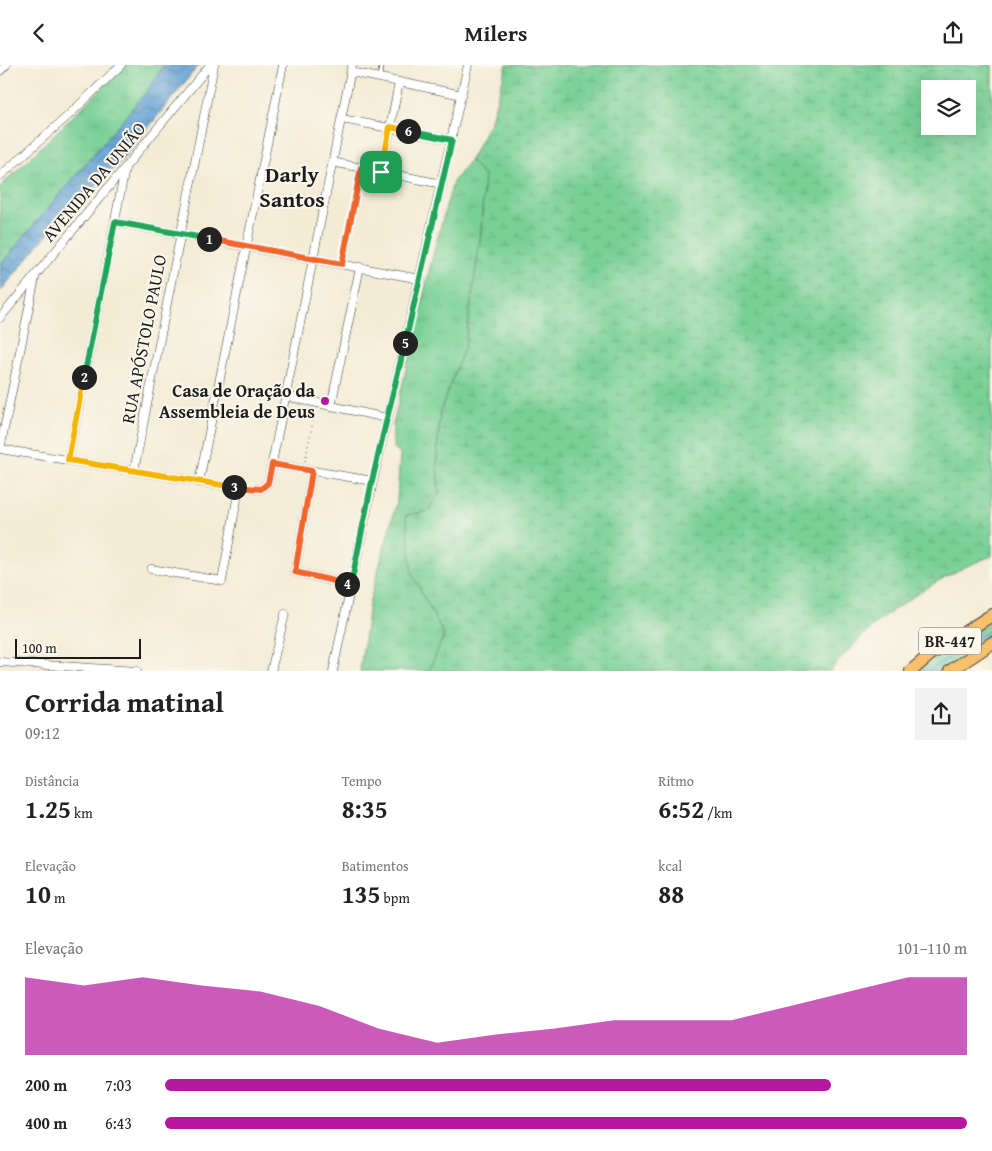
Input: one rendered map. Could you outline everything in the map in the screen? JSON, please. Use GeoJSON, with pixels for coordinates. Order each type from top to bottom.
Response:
{"type":"FeatureCollection","features":[{"type":"Feature","properties":{"kind":"main road","name":"BR-447"},"geometry":{"type":"LineString","coordinates":[[911,671],[931,654],[992,615]]}},
{"type":"Feature","properties":{"kind":"main road","name":"BR-447"},"geometry":{"type":"LineString","coordinates":[[950,671],[992,643]]}},
{"type":"Feature","properties":{"kind":"street"},"geometry":{"type":"LineString","coordinates":[[0,71],[6,65]]}},
{"type":"Feature","properties":{"kind":"street"},"geometry":{"type":"LineString","coordinates":[[0,176],[70,114],[121,65]]}},
{"type":"Feature","properties":{"kind":"street","name":"AVENIDA DA UNIÃO"},"geometry":{"type":"LineString","coordinates":[[0,318],[212,65]]}},
{"type":"Feature","properties":{"kind":"street","name":"RUA APÓSTOLO PAULO"},"geometry":{"type":"LineString","coordinates":[[134,471],[212,65]]}},
{"type":"Feature","properties":{"kind":"street"},"geometry":{"type":"LineString","coordinates":[[199,482],[283,65]]}},
{"type":"Feature","properties":{"kind":"street"},"geometry":{"type":"LineString","coordinates":[[333,671],[372,481],[468,65]]}},
{"type":"Feature","properties":{"kind":"street"},"geometry":{"type":"LineString","coordinates":[[35,276],[0,449],[239,488],[255,489],[265,486],[270,478],[312,258],[352,69],[399,83],[462,95]]}},
{"type":"Feature","properties":{"kind":"street"},"geometry":{"type":"LineString","coordinates":[[381,172],[399,83]]}},
{"type":"Feature","properties":{"kind":"street"},"geometry":{"type":"LineString","coordinates":[[342,119],[452,140]]}},
{"type":"Feature","properties":{"kind":"street"},"geometry":{"type":"LineString","coordinates":[[332,162],[442,184]]}},
{"type":"Feature","properties":{"kind":"street"},"geometry":{"type":"LineString","coordinates":[[68,460],[126,167]]}},
{"type":"Feature","properties":{"kind":"street"},"geometry":{"type":"LineString","coordinates":[[115,222],[420,279]]}},
{"type":"Feature","properties":{"kind":"street"},"geometry":{"type":"LineString","coordinates":[[331,406],[360,267]]}},
{"type":"Feature","properties":{"kind":"street"},"geometry":{"type":"LineString","coordinates":[[285,396],[387,418]]}},
{"type":"Feature","properties":{"kind":"street"},"geometry":{"type":"LineString","coordinates":[[272,464],[372,481]]}},
{"type":"Feature","properties":{"kind":"street"},"geometry":{"type":"LineString","coordinates":[[308,470],[295,572],[351,585]]}},
{"type":"Feature","properties":{"kind":"street"},"geometry":{"type":"LineString","coordinates":[[151,569],[222,581],[239,488]]}},
{"type":"Feature","properties":{"kind":"street"},"geometry":{"type":"LineString","coordinates":[[271,671],[285,614]]}},
{"type":"Feature","properties":{"kind":"street"},"geometry":{"type":"LineString","coordinates":[[0,662],[137,671]]}},
{"type":"Feature","properties":{"kind":"lane"},"geometry":{"type":"LineString","coordinates":[[379,78],[382,65]]}},
{"type":"Feature","properties":{"kind":"lane"},"geometry":{"type":"LineString","coordinates":[[342,264],[361,168]]}},
{"type":"Feature","properties":{"kind":"path"},"geometry":{"type":"LineString","coordinates":[[308,470],[317,403]]}},
{"type":"Feature","properties":{"kind":"green space"},"geometry":{"type":"Polygon","coordinates":[[[126,65],[164,65],[148,90],[0,265],[0,187],[126,65]]]}},
{"type":"Feature","properties":{"kind":"green space"},"geometry":{"type":"Polygon","coordinates":[[[507,65],[992,65],[992,556],[947,576],[904,603],[863,635],[830,671],[429,671],[444,635],[412,574],[406,516],[427,511],[439,493],[437,461],[440,412],[465,346],[481,233],[484,176],[470,160],[490,123],[507,65]]]}},
{"type":"Feature","properties":{"kind":"green space"},"geometry":{"type":"Polygon","coordinates":[[[470,160],[484,176],[481,233],[465,346],[440,412],[437,461],[439,493],[428,511],[406,515],[430,607],[444,635],[429,671],[360,671],[369,604],[397,501],[400,453],[393,447],[393,425],[433,255],[453,182],[470,160]]]}},
{"type":"Feature","properties":{"kind":"green space"},"geometry":{"type":"Polygon","coordinates":[[[992,621],[992,638],[941,671],[918,671],[992,621]]]}},
{"type":"Feature","properties":{"kind":"water"},"geometry":{"type":"Polygon","coordinates":[[[164,65],[199,65],[122,160],[65,220],[45,237],[0,292],[0,265],[148,90],[164,65]]]}},
{"type":"Feature","properties":{"kind":"waterway"},"geometry":{"type":"LineString","coordinates":[[929,671],[992,629]]}},
{"type":"Feature","properties":{"kind":"place","name":"Casa de Oração da Assembleia de Deus"},"geometry":{"type":"Point","coordinates":[325,401]}},
{"type":"Feature","properties":{"kind":"district","name":"Darly Santos"},"geometry":{"type":"Point","coordinates":[292,187]}},
{"type":"Feature","properties":{"kind":"route"},"geometry":{"type":"LineString","coordinates":[[390,127],[452,140],[372,481],[351,585],[295,572],[312,471],[272,464],[268,483],[261,489],[255,489],[68,460],[115,222],[342,264],[361,168],[381,172],[390,127]]}}]}
